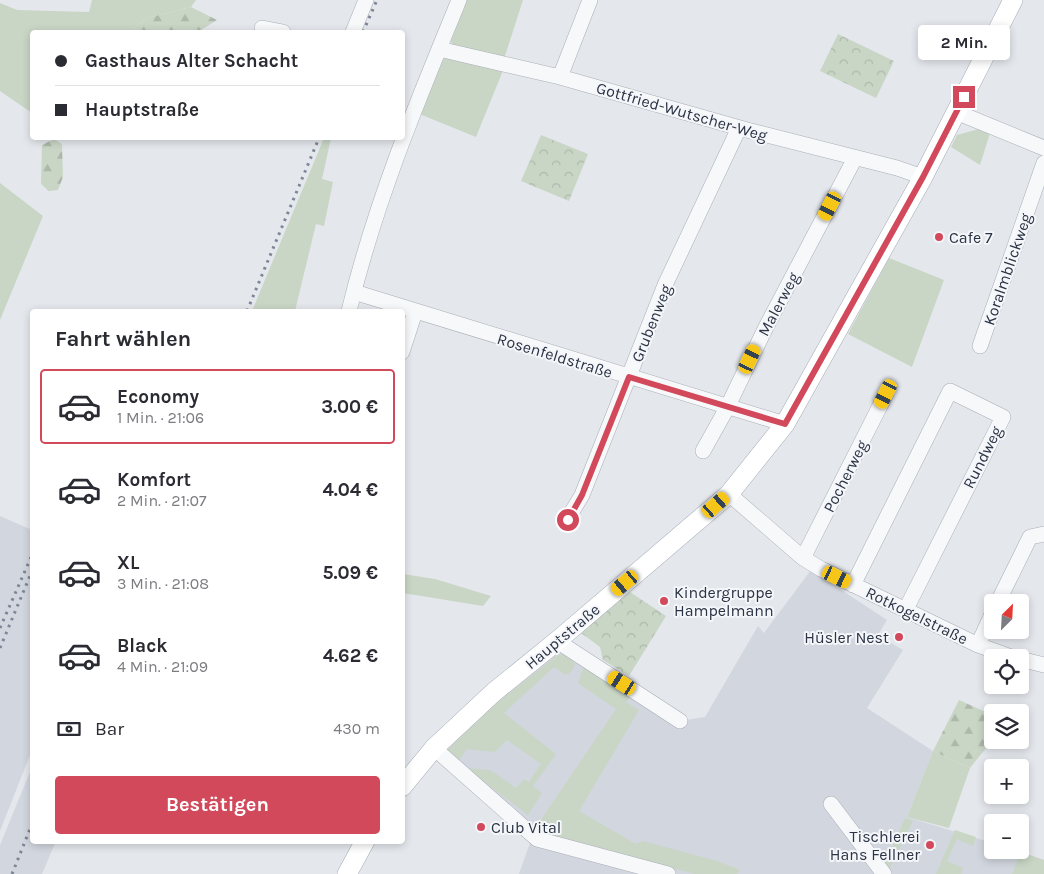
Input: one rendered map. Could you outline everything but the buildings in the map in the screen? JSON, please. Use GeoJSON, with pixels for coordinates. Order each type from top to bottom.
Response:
{"type":"FeatureCollection","features":[{"type":"Feature","properties":{"kind":"main road","name":"Hauptstraße"},"geometry":{"type":"LineString","coordinates":[[405,783],[434,748],[494,692],[557,641],[729,494],[785,424],[923,177],[1013,0]]}},
{"type":"Feature","properties":{"kind":"main road"},"geometry":{"type":"LineString","coordinates":[[348,874],[363,844]]}},
{"type":"Feature","properties":{"kind":"street"},"geometry":{"type":"LineString","coordinates":[[354,30],[366,0]]}},
{"type":"Feature","properties":{"kind":"street"},"geometry":{"type":"LineString","coordinates":[[405,134],[460,0]]}},
{"type":"Feature","properties":{"kind":"street"},"geometry":{"type":"LineString","coordinates":[[560,76],[590,0]]}},
{"type":"Feature","properties":{"kind":"street"},"geometry":{"type":"LineString","coordinates":[[262,28],[272,30]]}},
{"type":"Feature","properties":{"kind":"street","name":"Gottfried-Wutscher-Weg"},"geometry":{"type":"LineString","coordinates":[[440,48],[560,76],[739,128],[923,177]]}},
{"type":"Feature","properties":{"kind":"street"},"geometry":{"type":"LineString","coordinates":[[956,112],[1044,148]]}},
{"type":"Feature","properties":{"kind":"street","name":"Grubenweg"},"geometry":{"type":"LineString","coordinates":[[568,520],[582,495],[665,285],[739,128]]}},
{"type":"Feature","properties":{"kind":"street"},"geometry":{"type":"LineString","coordinates":[[350,309],[369,235],[403,140]]}},
{"type":"Feature","properties":{"kind":"street","name":"Malerweg"},"geometry":{"type":"LineString","coordinates":[[703,450],[727,408],[766,327],[855,158]]}},
{"type":"Feature","properties":{"kind":"street","name":"Koralmblickweg"},"geometry":{"type":"LineString","coordinates":[[980,346],[1044,163]]}},
{"type":"Feature","properties":{"kind":"street","name":"Rosenfeldstraße"},"geometry":{"type":"LineString","coordinates":[[354,292],[727,408],[785,424]]}},
{"type":"Feature","properties":{"kind":"street"},"geometry":{"type":"LineString","coordinates":[[405,343],[416,312]]}},
{"type":"Feature","properties":{"kind":"street","name":"Rundweg"},"geometry":{"type":"LineString","coordinates":[[853,584],[950,391],[1002,417],[906,609]]}},
{"type":"Feature","properties":{"kind":"street","name":"Pocherweg"},"geometry":{"type":"LineString","coordinates":[[803,558],[886,394]]}},
{"type":"Feature","properties":{"kind":"street","name":"Rotkogelstraße"},"geometry":{"type":"LineString","coordinates":[[729,494],[803,558],[989,649]]}},
{"type":"Feature","properties":{"kind":"street"},"geometry":{"type":"LineString","coordinates":[[1002,594],[1030,537],[1044,534]]}},
{"type":"Feature","properties":{"kind":"street"},"geometry":{"type":"LineString","coordinates":[[978,645],[984,632]]}},
{"type":"Feature","properties":{"kind":"street"},"geometry":{"type":"LineString","coordinates":[[557,641],[680,721]]}},
{"type":"Feature","properties":{"kind":"street"},"geometry":{"type":"LineString","coordinates":[[1029,661],[1044,665]]}},
{"type":"Feature","properties":{"kind":"street"},"geometry":{"type":"LineString","coordinates":[[434,748],[537,839],[668,874]]}},
{"type":"Feature","properties":{"kind":"street"},"geometry":{"type":"LineString","coordinates":[[831,804],[884,874]]}},
{"type":"Feature","properties":{"kind":"shaded area"},"geometry":{"type":"Polygon","coordinates":[[[0,516],[30,529],[30,755],[0,831],[0,516]]]}},
{"type":"Feature","properties":{"kind":"shaded area"},"geometry":{"type":"Polygon","coordinates":[[[811,570],[887,620],[878,635],[903,650],[867,708],[933,751],[907,817],[984,841],[984,859],[1029,859],[1029,855],[1044,860],[1044,874],[519,874],[531,840],[440,753],[468,726],[563,645],[680,721],[705,717],[758,626],[764,633],[811,570]]]}},
{"type":"Feature","properties":{"kind":"shaded area"},"geometry":{"type":"Polygon","coordinates":[[[30,772],[30,844],[55,844],[42,874],[0,874],[0,845],[30,772]]]}},
{"type":"Feature","properties":{"kind":"green space"},"geometry":{"type":"Polygon","coordinates":[[[92,0],[196,0],[191,7],[147,18],[132,30],[30,30],[30,112],[0,91],[0,3],[17,10],[89,12],[92,0]]]}},
{"type":"Feature","properties":{"kind":"green space"},"geometry":{"type":"Polygon","coordinates":[[[465,0],[523,0],[504,59],[453,46],[449,37],[465,0]]]}},
{"type":"Feature","properties":{"kind":"green space"},"geometry":{"type":"Polygon","coordinates":[[[191,7],[217,20],[201,30],[132,30],[147,18],[191,7]]]}},
{"type":"Feature","properties":{"kind":"green space"},"geometry":{"type":"Polygon","coordinates":[[[838,34],[894,61],[876,98],[820,71],[838,34]]]}},
{"type":"Feature","properties":{"kind":"green space"},"geometry":{"type":"Polygon","coordinates":[[[449,56],[504,68],[476,137],[417,113],[439,62],[449,56]]]}},
{"type":"Feature","properties":{"kind":"green space"},"geometry":{"type":"Polygon","coordinates":[[[979,129],[990,133],[980,165],[951,147],[957,135],[979,129]]]}},
{"type":"Feature","properties":{"kind":"green space"},"geometry":{"type":"Polygon","coordinates":[[[541,135],[588,154],[569,201],[521,181],[541,135]]]}},
{"type":"Feature","properties":{"kind":"green space"},"geometry":{"type":"Polygon","coordinates":[[[52,140],[62,144],[63,177],[58,190],[49,191],[41,184],[42,145],[52,140]]]}},
{"type":"Feature","properties":{"kind":"green space"},"geometry":{"type":"Polygon","coordinates":[[[323,140],[331,140],[322,179],[333,182],[324,226],[316,224],[295,309],[253,309],[323,140]]]}},
{"type":"Feature","properties":{"kind":"green space"},"geometry":{"type":"Polygon","coordinates":[[[0,183],[43,216],[0,320],[0,183]]]}},
{"type":"Feature","properties":{"kind":"green space"},"geometry":{"type":"Polygon","coordinates":[[[889,258],[944,280],[912,367],[848,334],[889,258]]]}},
{"type":"Feature","properties":{"kind":"green space"},"geometry":{"type":"Polygon","coordinates":[[[405,574],[435,579],[491,596],[483,606],[405,593],[405,574]]]}},
{"type":"Feature","properties":{"kind":"green space"},"geometry":{"type":"Polygon","coordinates":[[[630,592],[666,616],[629,676],[603,660],[600,647],[581,633],[630,592]]]}},
{"type":"Feature","properties":{"kind":"green space"},"geometry":{"type":"Polygon","coordinates":[[[559,654],[569,656],[575,664],[572,671],[566,675],[554,667],[504,713],[556,754],[533,786],[542,793],[528,815],[466,768],[490,770],[516,788],[524,779],[529,782],[541,764],[507,740],[495,752],[467,749],[460,759],[454,759],[447,750],[494,705],[559,654]]]}},
{"type":"Feature","properties":{"kind":"green space"},"geometry":{"type":"Polygon","coordinates":[[[584,667],[631,695],[626,702],[639,710],[579,811],[636,844],[643,841],[717,861],[740,870],[737,874],[695,874],[549,837],[534,830],[616,709],[578,683],[584,667]]]}},
{"type":"Feature","properties":{"kind":"green space"},"geometry":{"type":"Polygon","coordinates":[[[959,700],[984,711],[985,749],[970,768],[933,751],[959,700]]]}},
{"type":"Feature","properties":{"kind":"green space"},"geometry":{"type":"Polygon","coordinates":[[[933,751],[970,768],[949,828],[907,817],[933,751]]]}},
{"type":"Feature","properties":{"kind":"green space"},"geometry":{"type":"Polygon","coordinates":[[[905,818],[913,821],[889,870],[885,864],[905,818]]]}},
{"type":"Feature","properties":{"kind":"green space"},"geometry":{"type":"Polygon","coordinates":[[[955,830],[976,837],[973,846],[957,839],[947,861],[963,868],[961,874],[936,874],[955,830]]]}},
{"type":"Feature","properties":{"kind":"green space"},"geometry":{"type":"Polygon","coordinates":[[[1029,855],[1044,860],[1044,874],[1012,874],[1018,859],[1029,859],[1029,855]]]}},
{"type":"Feature","properties":{"kind":"railway"},"geometry":{"type":"LineString","coordinates":[[364,30],[377,0]]}},
{"type":"Feature","properties":{"kind":"railway"},"geometry":{"type":"LineString","coordinates":[[248,309],[318,140]]}},
{"type":"Feature","properties":{"kind":"railway"},"geometry":{"type":"LineString","coordinates":[[0,628],[30,560]]}},
{"type":"Feature","properties":{"kind":"railway"},"geometry":{"type":"LineString","coordinates":[[0,648],[30,576]]}},
{"type":"Feature","properties":{"kind":"railway"},"geometry":{"type":"LineString","coordinates":[[12,874],[30,829]]}},
{"type":"Feature","properties":{"kind":"place","name":"Cafe 7"},"geometry":{"type":"Point","coordinates":[939,237]}},
{"type":"Feature","properties":{"kind":"place","name":"Kindergruppe Hampelmann"},"geometry":{"type":"Point","coordinates":[664,601]}},
{"type":"Feature","properties":{"kind":"place","name":"Hüsler Nest"},"geometry":{"type":"Point","coordinates":[899,637]}},
{"type":"Feature","properties":{"kind":"place","name":"Club Vital"},"geometry":{"type":"Point","coordinates":[481,827]}},
{"type":"Feature","properties":{"kind":"place","name":"Tischlerei Hans Fellner"},"geometry":{"type":"Point","coordinates":[930,845]}},
{"type":"Feature","properties":{"kind":"route"},"geometry":{"type":"LineString","coordinates":[[568,520],[582,495],[629,377],[785,424],[923,177],[964,97]]}}]}
